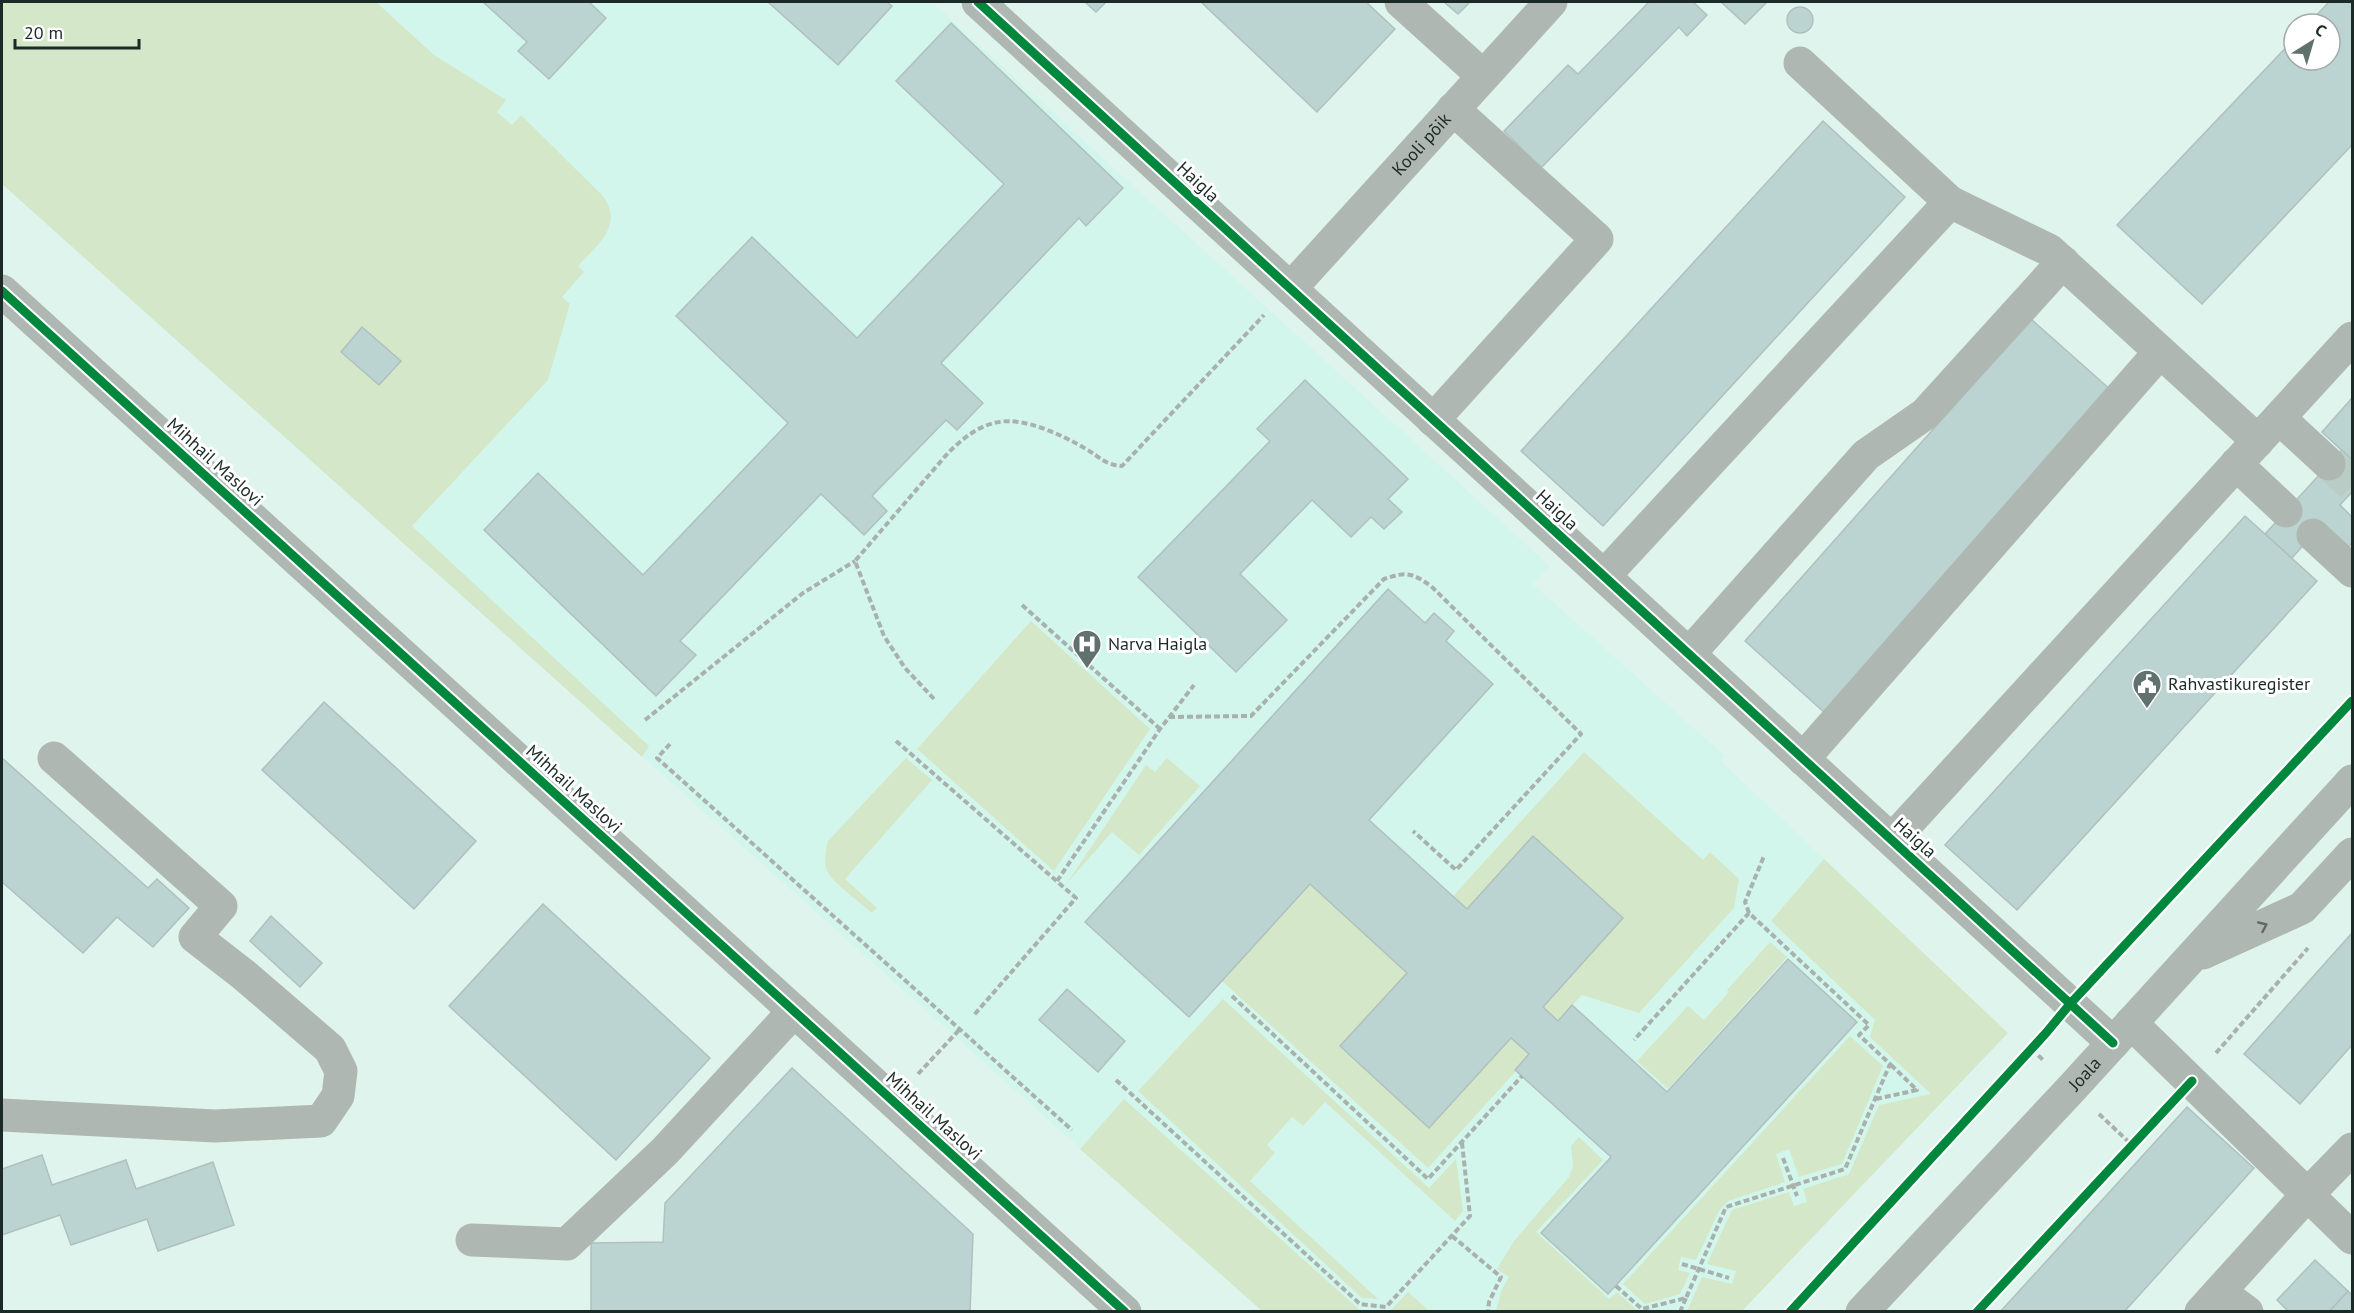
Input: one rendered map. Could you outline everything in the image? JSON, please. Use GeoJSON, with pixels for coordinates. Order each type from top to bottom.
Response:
{"type":"FeatureCollection","features":[{"type":"Feature","properties":{"kind":"street","name":"Haigla"},"geometry":{"type":"LineString","coordinates":[[978,2],[2070,1004],[2122,1033],[2192,1081],[2352,1238]]}},
{"type":"Feature","properties":{"kind":"street"},"geometry":{"type":"LineString","coordinates":[[1401,2],[1483,76]]}},
{"type":"Feature","properties":{"kind":"street","name":"Kooli põik"},"geometry":{"type":"LineString","coordinates":[[1291,288],[1551,2]]}},
{"type":"Feature","properties":{"kind":"street"},"geometry":{"type":"LineString","coordinates":[[1800,63],[1950,201],[2049,250],[2258,441],[2329,464]]}},
{"type":"Feature","properties":{"kind":"street"},"geometry":{"type":"LineString","coordinates":[[1433,420],[1597,239],[1453,109]]}},
{"type":"Feature","properties":{"kind":"street"},"geometry":{"type":"LineString","coordinates":[[1604,576],[1950,201]]}},
{"type":"Feature","properties":{"kind":"street"},"geometry":{"type":"LineString","coordinates":[[1689,654],[1866,455],[1925,414],[2063,262]]}},
{"type":"Feature","properties":{"kind":"street","name":"Mihhail Maslovi"},"geometry":{"type":"LineString","coordinates":[[2,291],[1125,1311]]}},
{"type":"Feature","properties":{"kind":"street"},"geometry":{"type":"LineString","coordinates":[[1892,840],[2352,338]]}},
{"type":"Feature","properties":{"kind":"street"},"geometry":{"type":"LineString","coordinates":[[1803,759],[2160,352]]}},
{"type":"Feature","properties":{"kind":"street"},"geometry":{"type":"LineString","coordinates":[[2258,441],[2286,511]]}},
{"type":"Feature","properties":{"kind":"street"},"geometry":{"type":"LineString","coordinates":[[2313,535],[2352,571]]}},
{"type":"Feature","properties":{"kind":"street"},"geometry":{"type":"LineString","coordinates":[[2,1115],[215,1126],[321,1121],[338,1096],[341,1071],[330,1049],[244,975],[195,937],[221,906],[54,758]]}},
{"type":"Feature","properties":{"kind":"street","name":"Joala"},"geometry":{"type":"LineString","coordinates":[[1862,1311],[2122,1033],[2352,781]]}},
{"type":"Feature","properties":{"kind":"street"},"geometry":{"type":"LineString","coordinates":[[2190,958],[2302,908],[2352,854]]}},
{"type":"Feature","properties":{"kind":"street"},"geometry":{"type":"LineString","coordinates":[[472,1240],[567,1244],[665,1151],[794,1011]]}},
{"type":"Feature","properties":{"kind":"street"},"geometry":{"type":"LineString","coordinates":[[2247,1311],[2211,1302],[2308,1194],[2352,1149]]}},
{"type":"Feature","properties":{"kind":"path"},"geometry":{"type":"LineString","coordinates":[[645,720],[803,593],[855,561],[961,440],[980,428],[999,422],[1016,422],[1069,439],[1110,465],[1122,466],[1264,314]]}},
{"type":"Feature","properties":{"kind":"path"},"geometry":{"type":"LineString","coordinates":[[855,561],[884,636],[905,668],[934,699]]}},
{"type":"Feature","properties":{"kind":"path"},"geometry":{"type":"LineString","coordinates":[[1169,717],[1251,716],[1384,579],[1401,573],[1415,575],[1431,586],[1581,734],[1456,870],[1413,831]]}},
{"type":"Feature","properties":{"kind":"path"},"geometry":{"type":"LineString","coordinates":[[1022,606],[1160,729]]}},
{"type":"Feature","properties":{"kind":"path"},"geometry":{"type":"LineString","coordinates":[[1057,881],[1160,729],[1194,685]]}},
{"type":"Feature","properties":{"kind":"path"},"geometry":{"type":"LineString","coordinates":[[896,741],[1076,898],[974,1015]]}},
{"type":"Feature","properties":{"kind":"path"},"geometry":{"type":"LineString","coordinates":[[670,744],[657,758],[1072,1130]]}},
{"type":"Feature","properties":{"kind":"path"},"geometry":{"type":"LineString","coordinates":[[1764,856],[1745,902],[1749,913],[1869,1025],[1859,1035],[1917,1090],[1876,1099]]}},
{"type":"Feature","properties":{"kind":"path"},"geometry":{"type":"LineString","coordinates":[[1634,1040],[1749,913]]}},
{"type":"Feature","properties":{"kind":"path"},"geometry":{"type":"LineString","coordinates":[[2192,1081],[2314,942]]}},
{"type":"Feature","properties":{"kind":"path"},"geometry":{"type":"LineString","coordinates":[[1232,996],[1428,1179],[1522,1076]]}},
{"type":"Feature","properties":{"kind":"path"},"geometry":{"type":"LineString","coordinates":[[2024,1057],[2070,1004]]}},
{"type":"Feature","properties":{"kind":"path"},"geometry":{"type":"LineString","coordinates":[[894,1101],[960,1029]]}},
{"type":"Feature","properties":{"kind":"path"},"geometry":{"type":"LineString","coordinates":[[1680,1311],[1726,1208],[1845,1169],[1890,1064]]}},
{"type":"Feature","properties":{"kind":"path"},"geometry":{"type":"LineString","coordinates":[[1116,1080],[1360,1304],[1386,1307],[1470,1216],[1461,1143]]}},
{"type":"Feature","properties":{"kind":"path"},"geometry":{"type":"LineString","coordinates":[[2124,1154],[2139,1137]]}},
{"type":"Feature","properties":{"kind":"path"},"geometry":{"type":"LineString","coordinates":[[1783,1158],[1797,1196]]}},
{"type":"Feature","properties":{"kind":"path"},"geometry":{"type":"LineString","coordinates":[[1452,1236],[1501,1277],[1489,1302],[1488,1311]]}},
{"type":"Feature","properties":{"kind":"path"},"geometry":{"type":"LineString","coordinates":[[1682,1264],[1729,1278]]}},
{"type":"Feature","properties":{"kind":"path"},"geometry":{"type":"LineString","coordinates":[[1616,1286],[1642,1309],[1686,1298]]}},
{"type":"Feature","properties":{"kind":"path"},"geometry":{"type":"LineString","coordinates":[[1654,1306],[1659,1311]]}},
{"type":"Feature","properties":{"kind":"shaded area","name":"Narva Haigla"},"geometry":{"type":"Polygon","coordinates":[[[2,2],[932,2],[1550,566],[1533,584],[1725,756],[1721,761],[2008,1033],[1742,1311],[1262,1311],[2,184],[2,2]]]}},
{"type":"Feature","properties":{"kind":"shaded area"},"geometry":{"type":"Polygon","coordinates":[[[2,2],[376,2],[434,55],[506,100],[497,112],[512,125],[521,115],[603,196],[609,207],[610,226],[600,242],[578,266],[584,272],[562,297],[570,304],[548,380],[412,526],[649,746],[642,757],[2,184],[2,2]]]}},
{"type":"Feature","properties":{"kind":"shaded area"},"geometry":{"type":"Polygon","coordinates":[[[1031,621],[1150,729],[1054,871],[917,749],[1031,621]]]}},
{"type":"Feature","properties":{"kind":"shaded area"},"geometry":{"type":"Polygon","coordinates":[[[1584,752],[1703,860],[1710,852],[1739,879],[1734,908],[1639,1013],[1582,995],[1558,1021],[1543,1007],[1623,918],[1533,836],[1467,909],[1453,896],[1584,752]]]}},
{"type":"Feature","properties":{"kind":"shaded area"},"geometry":{"type":"Polygon","coordinates":[[[906,758],[932,780],[845,879],[877,908],[872,913],[832,878],[827,870],[825,854],[828,841],[906,758]]]}},
{"type":"Feature","properties":{"kind":"shaded area"},"geometry":{"type":"Polygon","coordinates":[[[1167,758],[1200,786],[1139,855],[1112,832],[1067,883],[1146,765],[1155,772],[1167,758]]]}},
{"type":"Feature","properties":{"kind":"shaded area"},"geometry":{"type":"Polygon","coordinates":[[[1824,859],[2008,1033],[1742,1311],[1687,1311],[1702,1277],[1732,1284],[1736,1271],[1707,1264],[1732,1210],[1789,1192],[1794,1206],[1807,1202],[1803,1189],[1849,1174],[1879,1105],[1931,1094],[1870,1037],[1875,1020],[1771,921],[1824,859]]]}},
{"type":"Feature","properties":{"kind":"shaded area"},"geometry":{"type":"Polygon","coordinates":[[[1310,884],[1407,973],[1340,1047],[1429,1128],[1511,1038],[1529,1054],[1428,1168],[1222,981],[1310,884]]]}},
{"type":"Feature","properties":{"kind":"shaded area"},"geometry":{"type":"Polygon","coordinates":[[[1770,942],[1787,957],[1668,1089],[1637,1061],[1688,1006],[1704,1020],[1729,992],[1727,990],[1770,942]]]}},
{"type":"Feature","properties":{"kind":"shaded area"},"geometry":{"type":"Polygon","coordinates":[[[1223,999],[1429,1188],[1456,1159],[1463,1211],[1455,1221],[1325,1102],[1303,1126],[1292,1117],[1267,1145],[1275,1153],[1250,1181],[1378,1299],[1362,1298],[1138,1091],[1223,999]]]}},
{"type":"Feature","properties":{"kind":"shaded area"},"geometry":{"type":"Polygon","coordinates":[[[1850,1036],[1883,1066],[1842,1164],[1799,1177],[1789,1149],[1776,1154],[1785,1182],[1728,1201],[1719,1211],[1696,1260],[1681,1257],[1678,1270],[1690,1273],[1680,1294],[1645,1304],[1623,1284],[1850,1036]]]}},
{"type":"Feature","properties":{"kind":"shaded area"},"geometry":{"type":"Polygon","coordinates":[[[1124,1099],[1361,1311],[1262,1311],[1080,1149],[1124,1099]]]}},
{"type":"Feature","properties":{"kind":"shaded area"},"geometry":{"type":"Polygon","coordinates":[[[1579,1137],[1603,1160],[1536,1232],[1609,1299],[1617,1292],[1638,1311],[1496,1311],[1502,1289],[1509,1277],[1497,1269],[1514,1241],[1569,1177],[1573,1166],[1571,1146],[1579,1137]]]}},
{"type":"Feature","properties":{"kind":"shaded area"},"geometry":{"type":"Polygon","coordinates":[[[1408,1292],[1429,1311],[1390,1311],[1408,1292]]]}},
{"type":"Feature","properties":{"kind":"building"},"geometry":{"type":"Polygon","coordinates":[[[483,2],[589,2],[606,18],[549,79],[518,51],[527,42],[483,2]]]}},
{"type":"Feature","properties":{"kind":"building"},"geometry":{"type":"Polygon","coordinates":[[[768,2],[887,2],[892,6],[838,65],[768,2]]]}},
{"type":"Feature","properties":{"kind":"building"},"geometry":{"type":"Polygon","coordinates":[[[1085,2],[1106,2],[1096,12],[1085,2]]]}},
{"type":"Feature","properties":{"kind":"building"},"geometry":{"type":"Polygon","coordinates":[[[1201,2],[1366,2],[1395,29],[1317,112],[1201,2]]]}},
{"type":"Feature","properties":{"kind":"building"},"geometry":{"type":"Polygon","coordinates":[[[1444,2],[1470,2],[1458,14],[1444,2]]]}},
{"type":"Feature","properties":{"kind":"building"},"geometry":{"type":"Polygon","coordinates":[[[1649,2],[1693,2],[1707,15],[1687,36],[1679,27],[1541,168],[1504,131],[1568,65],[1578,74],[1649,2]]]}},
{"type":"Feature","properties":{"kind":"building"},"geometry":{"type":"Polygon","coordinates":[[[1721,2],[1767,2],[1745,24],[1721,2]]]}},
{"type":"Feature","properties":{"kind":"building"},"geometry":{"type":"Polygon","coordinates":[[[2329,2],[2352,2],[2352,145],[2202,304],[2117,225],[2282,52],[2282,72],[2342,72],[2342,12],[2319,12],[2329,2]]]}},
{"type":"Feature","properties":{"kind":"building"},"geometry":{"type":"Polygon","coordinates":[[[1800,7],[1809,11],[1813,20],[1809,29],[1800,33],[1791,29],[1787,20],[1791,11],[1800,7]]]}},
{"type":"Feature","properties":{"kind":"building"},"geometry":{"type":"Polygon","coordinates":[[[951,23],[1123,188],[1086,226],[1079,218],[941,363],[983,403],[957,430],[946,420],[872,496],[887,511],[864,535],[821,494],[680,641],[696,655],[656,696],[484,530],[538,473],[643,575],[788,423],[676,316],[752,237],[857,338],[1004,184],[896,81],[951,23]]]}},
{"type":"Feature","properties":{"kind":"building"},"geometry":{"type":"Polygon","coordinates":[[[1823,121],[1905,197],[1603,526],[1521,451],[1823,121]]]}},
{"type":"Feature","properties":{"kind":"building"},"geometry":{"type":"Polygon","coordinates":[[[2031,319],[2112,391],[1826,714],[1745,641],[2031,319]]]}},
{"type":"Feature","properties":{"kind":"building"},"geometry":{"type":"Polygon","coordinates":[[[362,327],[401,361],[379,385],[341,352],[362,327]]]}},
{"type":"Feature","properties":{"kind":"building"},"geometry":{"type":"Polygon","coordinates":[[[1305,380],[1408,479],[1388,499],[1402,512],[1384,529],[1371,517],[1351,537],[1312,500],[1240,574],[1287,620],[1236,672],[1138,577],[1270,441],[1257,429],[1305,380]]]}},
{"type":"Feature","properties":{"kind":"building"},"geometry":{"type":"Polygon","coordinates":[[[2352,398],[2352,460],[2322,432],[2352,398]]]}},
{"type":"Feature","properties":{"kind":"building"},"geometry":{"type":"Polygon","coordinates":[[[2342,450],[2352,460],[2352,492],[2340,505],[2352,517],[2352,543],[2344,552],[2319,528],[2292,558],[2265,534],[2342,450]]]}},
{"type":"Feature","properties":{"kind":"building"},"geometry":{"type":"Polygon","coordinates":[[[2245,516],[2317,581],[2017,910],[1945,845],[2245,516]]]}},
{"type":"Feature","properties":{"kind":"building"},"geometry":{"type":"Polygon","coordinates":[[[1388,589],[1425,623],[1434,613],[1454,631],[1446,641],[1493,684],[1369,820],[1467,909],[1533,836],[1623,918],[1543,1007],[1558,1021],[1572,1005],[1667,1092],[1788,959],[1857,1022],[1608,1294],[1541,1233],[1611,1157],[1515,1070],[1529,1054],[1511,1038],[1429,1128],[1340,1046],[1407,973],[1310,884],[1189,1017],[1085,922],[1388,589]]]}},
{"type":"Feature","properties":{"kind":"building"},"geometry":{"type":"Polygon","coordinates":[[[324,702],[476,841],[414,909],[262,770],[324,702]]]}},
{"type":"Feature","properties":{"kind":"building"},"geometry":{"type":"Polygon","coordinates":[[[2,758],[148,888],[157,879],[189,908],[153,947],[117,917],[83,953],[2,882],[2,758]]]}},
{"type":"Feature","properties":{"kind":"building"},"geometry":{"type":"Polygon","coordinates":[[[543,904],[710,1058],[616,1160],[449,1006],[543,904]]]}},
{"type":"Feature","properties":{"kind":"building"},"geometry":{"type":"Polygon","coordinates":[[[271,916],[322,963],[300,987],[250,941],[271,916]]]}},
{"type":"Feature","properties":{"kind":"building"},"geometry":{"type":"Polygon","coordinates":[[[2352,933],[2352,1045],[2300,1104],[2244,1054],[2352,933]]]}},
{"type":"Feature","properties":{"kind":"building"},"geometry":{"type":"Polygon","coordinates":[[[1067,989],[1125,1041],[1098,1072],[1039,1020],[1067,989]]]}},
{"type":"Feature","properties":{"kind":"building"},"geometry":{"type":"Polygon","coordinates":[[[792,1068],[973,1234],[970,1312],[591,1312],[591,1243],[663,1242],[665,1203],[792,1068]]]}},
{"type":"Feature","properties":{"kind":"building"},"geometry":{"type":"Polygon","coordinates":[[[2187,1107],[2254,1168],[2124,1312],[2000,1312],[2187,1107]]]}},
{"type":"Feature","properties":{"kind":"building"},"geometry":{"type":"Polygon","coordinates":[[[42,1155],[52,1185],[126,1160],[136,1189],[213,1162],[234,1225],[158,1251],[147,1219],[71,1245],[60,1215],[2,1235],[2,1169],[42,1155]]]}},
{"type":"Feature","properties":{"kind":"building"},"geometry":{"type":"Polygon","coordinates":[[[2315,1260],[2348,1291],[2329,1312],[2289,1312],[2277,1300],[2315,1260]]]}},
{"type":"Feature","properties":{"kind":"building"},"geometry":{"type":"Polygon","coordinates":[[[2348,1291],[2352,1295],[2352,1312],[2329,1312],[2348,1291]]]}},
{"type":"Feature","properties":{"kind":"tunnel"},"geometry":{"type":"LineString","coordinates":[[2329,464],[2352,485]]}},
{"type":"Feature","properties":{"kind":"cycle path"},"geometry":{"type":"LineString","coordinates":[[978,2],[2113,1043]]}},
{"type":"Feature","properties":{"kind":"cycle path"},"geometry":{"type":"LineString","coordinates":[[2,291],[1125,1312]]}},
{"type":"Feature","properties":{"kind":"cycle path"},"geometry":{"type":"LineString","coordinates":[[1790,1312],[2070,1004],[2352,701]]}},
{"type":"Feature","properties":{"kind":"cycle path"},"geometry":{"type":"LineString","coordinates":[[1977,1312],[2192,1081]]}},
{"type":"Feature","properties":{"kind":"place","name":"Narva Haigla"},"geometry":{"type":"Point","coordinates":[1087,670]}},
{"type":"Feature","properties":{"kind":"place","name":"Rahvastikuregister"},"geometry":{"type":"Point","coordinates":[2147,710]}}]}
